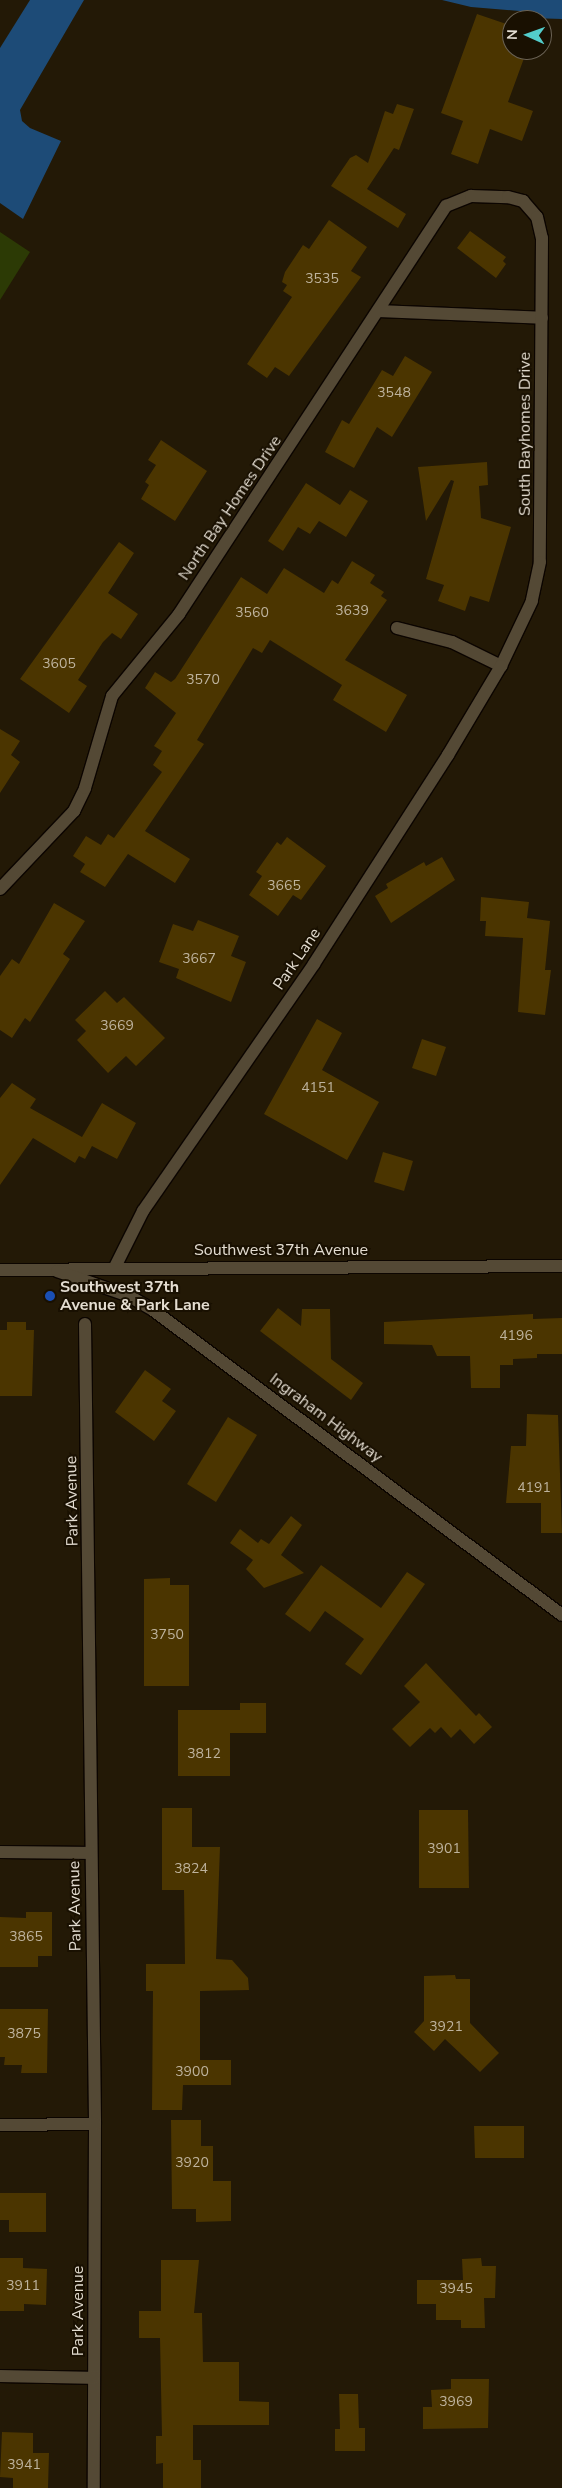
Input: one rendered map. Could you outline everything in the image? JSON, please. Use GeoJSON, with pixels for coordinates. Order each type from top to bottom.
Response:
{"type":"FeatureCollection","features":[{"type":"Feature","properties":{"kind":"street","name":"North Bay Homes Drive"},"geometry":{"type":"LineString","coordinates":[[0,889],[76,807],[112,696],[179,614],[378,311],[430,228],[454,200],[483,195],[523,201]]}},
{"type":"Feature","properties":{"kind":"street","name":"South Bayhomes Drive"},"geometry":{"type":"LineString","coordinates":[[501,666],[524,620],[540,575],[541,228],[532,208],[523,201]]}},
{"type":"Feature","properties":{"kind":"street"},"geometry":{"type":"LineString","coordinates":[[378,311],[542,318]]}},
{"type":"Feature","properties":{"kind":"street"},"geometry":{"type":"LineString","coordinates":[[397,628],[452,642],[501,666]]}},
{"type":"Feature","properties":{"kind":"street","name":"Park Lane"},"geometry":{"type":"LineString","coordinates":[[114,1267],[143,1210],[314,964],[501,666]]}},
{"type":"Feature","properties":{"kind":"street","name":"Southwest 37th Avenue"},"geometry":{"type":"LineString","coordinates":[[0,1270],[57,1271],[114,1267],[562,1266]]}},
{"type":"Feature","properties":{"kind":"street","name":"Ingraham Highway"},"geometry":{"type":"LineString","coordinates":[[57,1271],[129,1296],[153,1310],[562,1615]]}},
{"type":"Feature","properties":{"kind":"street","name":"Park Avenue"},"geometry":{"type":"LineString","coordinates":[[85,1324],[90,1853],[95,2124],[94,2488]]}},
{"type":"Feature","properties":{"kind":"street"},"geometry":{"type":"LineString","coordinates":[[0,1852],[90,1853]]}},
{"type":"Feature","properties":{"kind":"street"},"geometry":{"type":"LineString","coordinates":[[0,2125],[95,2124]]}},
{"type":"Feature","properties":{"kind":"street"},"geometry":{"type":"LineString","coordinates":[[0,2376],[94,2378]]}},
{"type":"Feature","properties":{"kind":"green space"},"geometry":{"type":"Polygon","coordinates":[[[0,232],[30,252],[0,300],[0,232]]]}},
{"type":"Feature","properties":{"kind":"water"},"geometry":{"type":"Polygon","coordinates":[[[30,0],[84,0],[20,110],[22,121],[30,128],[61,141],[23,219],[0,203],[0,48],[30,0]]]}},
{"type":"Feature","properties":{"kind":"water"},"geometry":{"type":"Polygon","coordinates":[[[442,0],[562,0],[562,19],[552,19],[552,10],[507,10],[471,7],[442,0]]]}},
{"type":"Feature","properties":{"kind":"building"},"geometry":{"type":"Polygon","coordinates":[[[477,14],[502,23],[502,60],[523,60],[508,102],[533,111],[522,141],[490,129],[478,164],[451,154],[463,121],[441,113],[477,14]]]}},
{"type":"Feature","properties":{"kind":"building"},"geometry":{"type":"Polygon","coordinates":[[[397,104],[414,109],[399,150],[394,148],[367,189],[406,214],[398,228],[331,186],[350,158],[356,155],[368,163],[385,111],[393,114],[397,104]]]}},
{"type":"Feature","properties":{"kind":"building"},"geometry":{"type":"Polygon","coordinates":[[[329,220],[367,247],[351,271],[361,277],[289,376],[275,367],[267,378],[247,364],[292,297],[283,291],[287,285],[282,282],[285,272],[303,245],[309,249],[329,220]]]}},
{"type":"Feature","properties":{"kind":"building"},"geometry":{"type":"Polygon","coordinates":[[[470,231],[506,257],[503,261],[506,264],[496,278],[457,248],[470,231]]]}},
{"type":"Feature","properties":{"kind":"building"},"geometry":{"type":"Polygon","coordinates":[[[405,356],[432,372],[392,437],[377,427],[354,468],[325,452],[342,420],[349,424],[382,370],[393,376],[405,356]]]}},
{"type":"Feature","properties":{"kind":"building"},"geometry":{"type":"Polygon","coordinates":[[[161,440],[207,471],[175,521],[141,499],[149,485],[145,482],[156,465],[148,460],[161,440]]]}},
{"type":"Feature","properties":{"kind":"building"},"geometry":{"type":"Polygon","coordinates":[[[487,462],[488,485],[479,486],[481,518],[511,527],[489,602],[470,596],[465,611],[438,601],[444,585],[426,579],[454,481],[451,480],[426,521],[418,467],[487,462]]]}},
{"type":"Feature","properties":{"kind":"building"},"geometry":{"type":"Polygon","coordinates":[[[306,483],[340,505],[350,490],[368,501],[346,537],[319,521],[310,534],[298,527],[283,551],[268,541],[306,483]]]}},
{"type":"Feature","properties":{"kind":"building"},"geometry":{"type":"Polygon","coordinates":[[[119,542],[134,553],[108,593],[138,614],[121,639],[112,633],[103,642],[78,680],[87,686],[69,713],[20,679],[119,542]]]}},
{"type":"Feature","properties":{"kind":"building"},"geometry":{"type":"Polygon","coordinates":[[[352,561],[375,575],[370,583],[384,592],[381,596],[387,600],[345,660],[407,695],[386,732],[333,700],[342,685],[270,640],[262,653],[253,648],[197,740],[204,744],[145,831],[190,859],[175,883],[128,854],[105,887],[80,872],[85,864],[73,856],[86,836],[101,845],[108,834],[114,838],[162,772],[153,765],[162,751],[154,746],[176,713],[145,688],[155,672],[171,682],[175,679],[241,577],[267,594],[284,568],[324,593],[332,580],[338,584],[352,561]]]}},
{"type":"Feature","properties":{"kind":"building"},"geometry":{"type":"Polygon","coordinates":[[[0,729],[20,741],[11,755],[20,762],[0,793],[0,729]]]}},
{"type":"Feature","properties":{"kind":"building"},"geometry":{"type":"Polygon","coordinates":[[[287,837],[326,866],[301,900],[293,895],[278,916],[249,895],[262,876],[256,872],[277,842],[281,845],[287,837]]]}},
{"type":"Feature","properties":{"kind":"building"},"geometry":{"type":"Polygon","coordinates":[[[442,857],[455,880],[391,923],[375,896],[388,888],[386,884],[424,862],[426,866],[442,857]]]}},
{"type":"Feature","properties":{"kind":"building"},"geometry":{"type":"Polygon","coordinates":[[[481,897],[529,902],[527,918],[550,921],[545,970],[551,970],[545,1015],[518,1012],[523,938],[485,936],[486,921],[480,921],[481,897]]]}},
{"type":"Feature","properties":{"kind":"building"},"geometry":{"type":"Polygon","coordinates":[[[54,903],[85,921],[63,954],[70,959],[30,1022],[25,1018],[12,1038],[0,1030],[0,976],[12,959],[19,964],[54,903]]]}},
{"type":"Feature","properties":{"kind":"building"},"geometry":{"type":"Polygon","coordinates":[[[198,920],[239,936],[231,956],[246,962],[231,1002],[176,978],[179,969],[159,962],[173,924],[193,931],[198,920]]]}},
{"type":"Feature","properties":{"kind":"building"},"geometry":{"type":"Polygon","coordinates":[[[105,991],[117,1003],[124,997],[165,1038],[136,1066],[126,1056],[108,1073],[77,1040],[86,1031],[75,1020],[105,991]]]}},
{"type":"Feature","properties":{"kind":"building"},"geometry":{"type":"Polygon","coordinates":[[[317,1019],[342,1033],[322,1070],[379,1102],[347,1160],[264,1114],[317,1019]]]}},
{"type":"Feature","properties":{"kind":"building"},"geometry":{"type":"Polygon","coordinates":[[[422,1039],[446,1047],[436,1076],[412,1068],[422,1039]]]}},
{"type":"Feature","properties":{"kind":"building"},"geometry":{"type":"Polygon","coordinates":[[[12,1083],[36,1099],[30,1108],[82,1137],[102,1103],[136,1123],[117,1159],[92,1146],[85,1159],[79,1156],[75,1163],[33,1138],[0,1185],[0,1098],[12,1083]]]}},
{"type":"Feature","properties":{"kind":"building"},"geometry":{"type":"Polygon","coordinates":[[[383,1152],[413,1161],[404,1191],[374,1182],[383,1152]]]}},
{"type":"Feature","properties":{"kind":"building"},"geometry":{"type":"Polygon","coordinates":[[[278,1308],[301,1326],[302,1309],[330,1309],[331,1359],[363,1383],[351,1400],[260,1331],[278,1308]]]}},
{"type":"Feature","properties":{"kind":"building"},"geometry":{"type":"Polygon","coordinates":[[[533,1314],[533,1319],[562,1318],[562,1354],[537,1354],[537,1358],[513,1359],[513,1365],[500,1365],[500,1388],[471,1388],[470,1356],[437,1356],[432,1345],[384,1344],[384,1322],[533,1314]]]}},
{"type":"Feature","properties":{"kind":"building"},"geometry":{"type":"Polygon","coordinates":[[[7,1322],[26,1322],[26,1330],[34,1330],[32,1396],[0,1396],[0,1330],[7,1330],[7,1322]]]}},
{"type":"Feature","properties":{"kind":"building"},"geometry":{"type":"Polygon","coordinates":[[[145,1370],[171,1389],[162,1401],[176,1411],[154,1441],[115,1412],[145,1370]]]}},
{"type":"Feature","properties":{"kind":"building"},"geometry":{"type":"Polygon","coordinates":[[[527,1414],[558,1415],[562,1533],[541,1533],[541,1503],[506,1503],[511,1446],[526,1446],[527,1414]]]}},
{"type":"Feature","properties":{"kind":"building"},"geometry":{"type":"Polygon","coordinates":[[[228,1417],[257,1435],[216,1502],[187,1484],[228,1417]]]}},
{"type":"Feature","properties":{"kind":"building"},"geometry":{"type":"Polygon","coordinates":[[[291,1516],[302,1525],[281,1555],[304,1573],[264,1588],[246,1569],[253,1560],[230,1543],[240,1529],[258,1543],[261,1539],[269,1544],[291,1516]]]}},
{"type":"Feature","properties":{"kind":"building"},"geometry":{"type":"Polygon","coordinates":[[[321,1565],[381,1608],[407,1572],[425,1584],[361,1675],[345,1664],[364,1639],[325,1611],[310,1632],[285,1614],[321,1565]]]}},
{"type":"Feature","properties":{"kind":"building"},"geometry":{"type":"Polygon","coordinates":[[[170,1578],[170,1585],[189,1585],[189,1686],[144,1686],[144,1579],[170,1578]]]}},
{"type":"Feature","properties":{"kind":"building"},"geometry":{"type":"Polygon","coordinates":[[[426,1663],[476,1716],[479,1713],[492,1727],[474,1744],[460,1729],[451,1738],[441,1727],[435,1733],[430,1728],[410,1747],[392,1729],[420,1702],[404,1686],[426,1663]]]}},
{"type":"Feature","properties":{"kind":"building"},"geometry":{"type":"Polygon","coordinates":[[[240,1703],[266,1703],[266,1733],[230,1733],[230,1776],[178,1776],[178,1710],[240,1710],[240,1703]]]}},
{"type":"Feature","properties":{"kind":"building"},"geometry":{"type":"Polygon","coordinates":[[[162,1808],[192,1808],[192,1847],[220,1847],[216,1959],[232,1960],[248,1978],[249,1990],[200,1991],[200,2060],[231,2060],[231,2085],[183,2085],[182,2110],[152,2110],[153,1991],[146,1991],[146,1964],[185,1964],[184,1890],[162,1890],[162,1808]]]}},
{"type":"Feature","properties":{"kind":"building"},"geometry":{"type":"Polygon","coordinates":[[[419,1810],[468,1810],[469,1888],[419,1888],[419,1810]]]}},
{"type":"Feature","properties":{"kind":"building"},"geometry":{"type":"Polygon","coordinates":[[[26,1912],[52,1912],[52,1956],[38,1956],[38,1967],[0,1967],[0,1917],[26,1918],[26,1912]]]}},
{"type":"Feature","properties":{"kind":"building"},"geometry":{"type":"Polygon","coordinates":[[[455,1975],[456,1979],[470,1979],[470,2023],[499,2053],[480,2072],[445,2039],[434,2051],[414,2032],[424,2021],[424,1976],[455,1975]]]}},
{"type":"Feature","properties":{"kind":"building"},"geometry":{"type":"Polygon","coordinates":[[[0,2009],[48,2009],[47,2073],[21,2073],[22,2065],[4,2065],[5,2057],[0,2057],[0,2009]]]}},
{"type":"Feature","properties":{"kind":"building"},"geometry":{"type":"Polygon","coordinates":[[[171,2120],[201,2120],[201,2146],[213,2146],[213,2181],[231,2181],[231,2221],[196,2222],[196,2209],[172,2209],[171,2120]]]}},
{"type":"Feature","properties":{"kind":"building"},"geometry":{"type":"Polygon","coordinates":[[[474,2126],[524,2126],[524,2158],[475,2158],[474,2126]]]}},
{"type":"Feature","properties":{"kind":"building"},"geometry":{"type":"Polygon","coordinates":[[[0,2193],[46,2193],[46,2232],[9,2232],[9,2220],[0,2220],[0,2193]]]}},
{"type":"Feature","properties":{"kind":"building"},"geometry":{"type":"Polygon","coordinates":[[[0,2258],[23,2258],[23,2268],[47,2269],[46,2305],[24,2304],[24,2311],[0,2311],[0,2258]]]}},
{"type":"Feature","properties":{"kind":"building"},"geometry":{"type":"Polygon","coordinates":[[[481,2258],[482,2266],[496,2266],[495,2298],[484,2298],[485,2328],[461,2328],[461,2320],[436,2320],[436,2304],[417,2304],[417,2280],[463,2280],[462,2259],[481,2258]]]}},
{"type":"Feature","properties":{"kind":"building"},"geometry":{"type":"Polygon","coordinates":[[[161,2260],[199,2260],[194,2313],[202,2313],[203,2362],[239,2362],[239,2401],[269,2402],[269,2425],[193,2425],[193,2460],[201,2460],[201,2488],[163,2488],[163,2463],[156,2464],[156,2436],[162,2436],[160,2338],[139,2338],[139,2311],[161,2311],[161,2260]]]}},
{"type":"Feature","properties":{"kind":"building"},"geometry":{"type":"Polygon","coordinates":[[[451,2379],[489,2379],[488,2428],[423,2429],[423,2407],[432,2407],[431,2390],[451,2389],[451,2379]]]}},
{"type":"Feature","properties":{"kind":"building"},"geometry":{"type":"Polygon","coordinates":[[[339,2394],[358,2394],[359,2428],[365,2428],[365,2451],[335,2451],[335,2429],[340,2429],[339,2394]]]}},
{"type":"Feature","properties":{"kind":"building"},"geometry":{"type":"Polygon","coordinates":[[[2,2432],[33,2433],[33,2453],[49,2453],[48,2488],[13,2488],[13,2478],[0,2477],[2,2432]]]}},
{"type":"Feature","properties":{"kind":"place","name":"Southwest 37th Avenue & Park Lane"},"geometry":{"type":"Point","coordinates":[50,1296]}}]}
